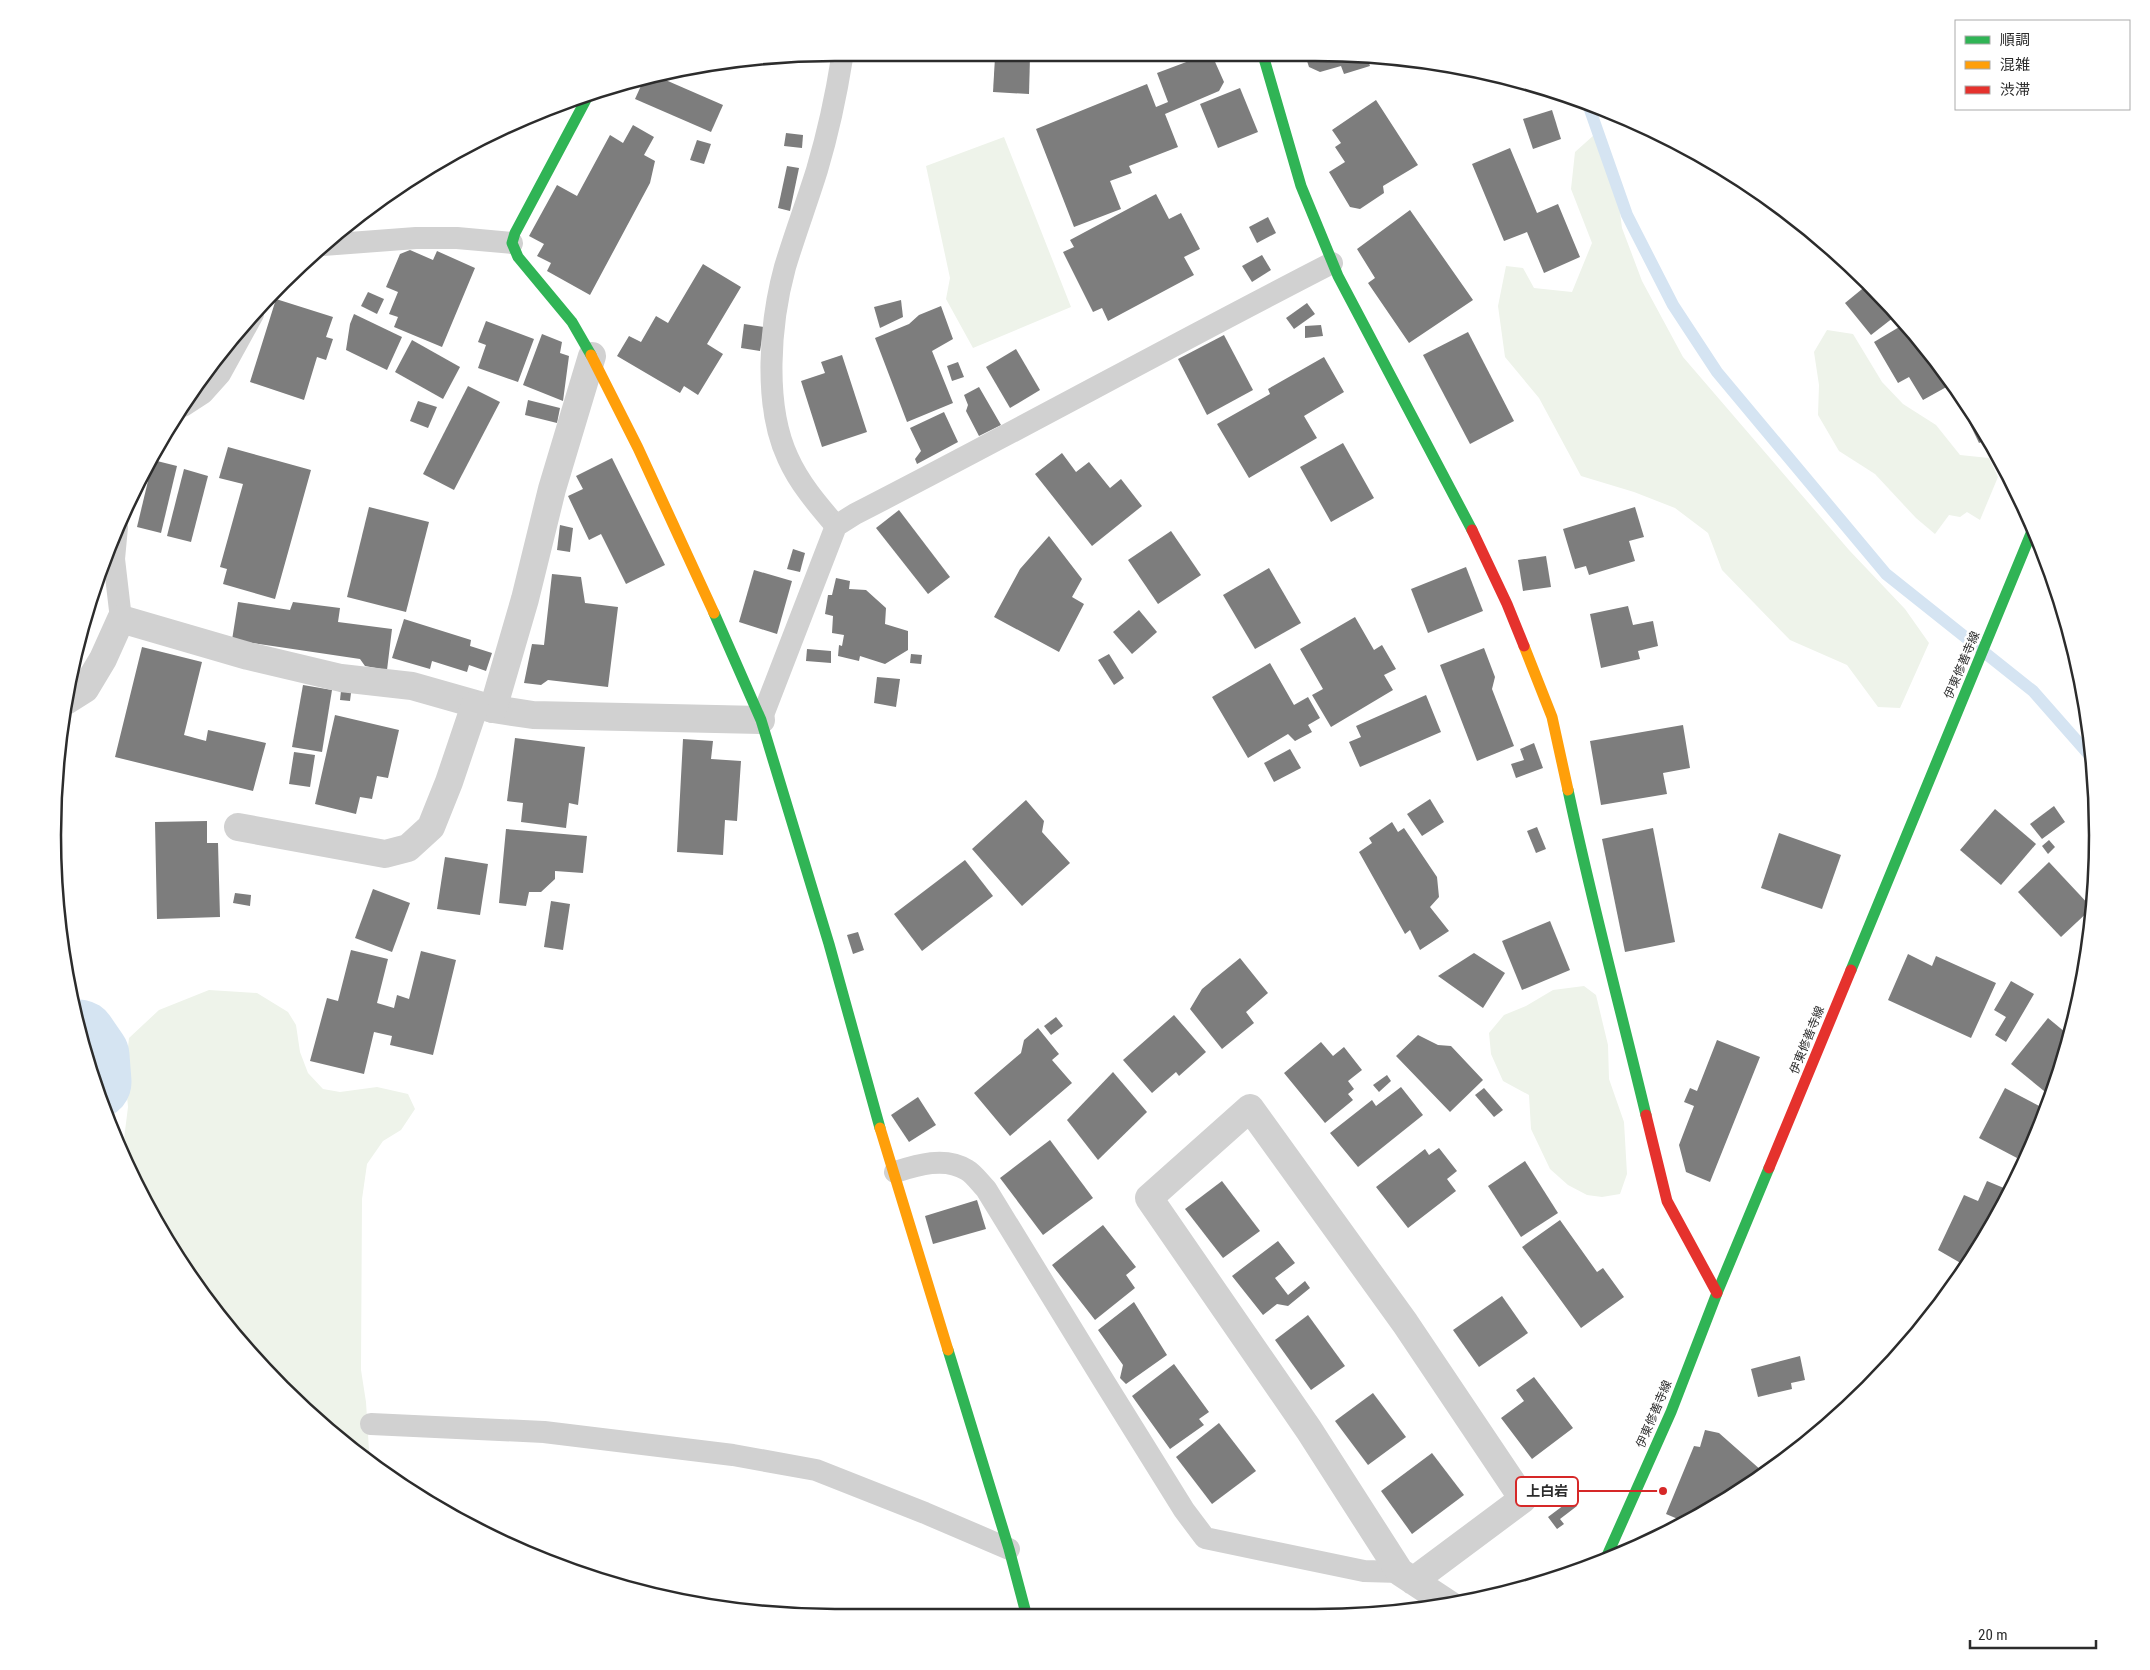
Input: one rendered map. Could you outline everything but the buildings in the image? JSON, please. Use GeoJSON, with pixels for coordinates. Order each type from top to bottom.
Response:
{"type":"FeatureCollection","features":[{"type":"Feature","properties":{"kind":"street"},"geometry":{"type":"LineString","coordinates":[[1264,61],[1301,186],[1332,263],[1393,383],[1482,549],[1507,604],[1552,717],[1590,895],[1606,950],[1667,1200],[1717,1293]]}},
{"type":"Feature","properties":{"kind":"street"},"geometry":{"type":"LineString","coordinates":[[584,103],[515,233],[512,243],[518,257],[572,322],[592,356],[638,448],[699,579],[761,720],[1009,1549],[1025,1609]]}},
{"type":"Feature","properties":{"kind":"street"},"geometry":{"type":"LineString","coordinates":[[238,827],[385,854],[408,848],[430,828],[484,707],[525,599],[552,489],[592,356]]}},
{"type":"Feature","properties":{"kind":"street","name":"伊東修善寺線"},"geometry":{"type":"LineString","coordinates":[[1609,1551],[1671,1412],[1717,1293],[2029,538]]}},
{"type":"Feature","properties":{"kind":"street"},"geometry":{"type":"LineString","coordinates":[[74,696],[84,689],[103,659],[121,619],[248,656],[340,678],[412,686],[449,695],[484,707],[533,715],[761,720]]}},
{"type":"Feature","properties":{"kind":"street"},"geometry":{"type":"LineString","coordinates":[[1407,1576],[1523,1499],[1405,1323],[1250,1108],[1149,1198],[1407,1576],[1440,1598]]}},
{"type":"Feature","properties":{"kind":"lane"},"geometry":{"type":"LineString","coordinates":[[836,526],[812,497],[788,458],[776,422],[770,370],[776,316],[785,269],[818,168],[835,103],[842,61]]}},
{"type":"Feature","properties":{"kind":"lane"},"geometry":{"type":"LineString","coordinates":[[335,245],[416,238],[457,238],[512,243]]}},
{"type":"Feature","properties":{"kind":"lane"},"geometry":{"type":"LineString","coordinates":[[761,720],[836,526],[855,514],[976,452],[1208,326],[1332,263]]}},
{"type":"Feature","properties":{"kind":"lane"},"geometry":{"type":"LineString","coordinates":[[198,396],[220,374],[235,347]]}},
{"type":"Feature","properties":{"kind":"lane"},"geometry":{"type":"LineString","coordinates":[[114,554],[121,619]]}},
{"type":"Feature","properties":{"kind":"lane"},"geometry":{"type":"LineString","coordinates":[[895,1172],[923,1163],[948,1163],[967,1170],[986,1189],[1105,1384],[1184,1510],[1204,1538],[1364,1570],[1407,1576]]}},
{"type":"Feature","properties":{"kind":"lane"},"geometry":{"type":"LineString","coordinates":[[371,1424],[544,1432],[734,1455],[816,1470],[907,1505],[1009,1549]]}},
{"type":"Feature","properties":{"kind":"shaded area"},"geometry":{"type":"Polygon","coordinates":[[[1594,135],[1615,175],[1622,228],[1642,281],[1683,357],[1849,550],[1905,609],[1929,643],[1900,708],[1878,707],[1847,665],[1790,640],[1722,570],[1708,533],[1675,508],[1634,492],[1581,476],[1539,398],[1505,357],[1498,306],[1506,266],[1523,268],[1534,288],[1572,292],[1592,243],[1571,189],[1575,152],[1594,135]]]}},
{"type":"Feature","properties":{"kind":"shaded area"},"geometry":{"type":"Polygon","coordinates":[[[1004,137],[1071,307],[973,348],[946,299],[950,278],[926,166],[1004,137]]]}},
{"type":"Feature","properties":{"kind":"shaded area"},"geometry":{"type":"Polygon","coordinates":[[[1827,330],[1853,334],[1882,382],[1903,404],[1936,425],[1960,455],[1989,458],[1998,477],[1980,520],[1967,512],[1960,517],[1949,515],[1935,534],[1916,518],[1875,474],[1839,451],[1818,415],[1819,385],[1814,352],[1827,330]]]}},
{"type":"Feature","properties":{"kind":"shaded area"},"geometry":{"type":"Polygon","coordinates":[[[1584,986],[1596,995],[1608,1045],[1609,1079],[1624,1122],[1627,1174],[1620,1194],[1602,1197],[1587,1195],[1568,1185],[1550,1169],[1531,1129],[1529,1095],[1503,1081],[1491,1054],[1489,1033],[1504,1015],[1526,1006],[1553,990],[1584,986]]]}},
{"type":"Feature","properties":{"kind":"shaded area"},"geometry":{"type":"Polygon","coordinates":[[[209,990],[257,993],[288,1012],[296,1025],[300,1052],[308,1073],[323,1089],[340,1092],[377,1087],[408,1094],[415,1109],[401,1130],[383,1141],[367,1164],[362,1199],[361,1370],[370,1453],[325,1417],[253,1345],[221,1306],[192,1265],[165,1222],[141,1177],[124,1140],[128,1107],[125,1074],[129,1038],[159,1010],[209,990]]]}},
{"type":"Feature","properties":{"kind":"waterway"},"geometry":{"type":"LineString","coordinates":[[1591,112],[1627,215],[1673,305],[1717,372],[1886,574],[2033,691],[2083,748]]}},
{"type":"Feature","properties":{"kind":"traffic: fast"},"geometry":{"type":"LineString","coordinates":[[1265,61],[1301,186],[1338,276],[1472,530]]}},
{"type":"Feature","properties":{"kind":"traffic: fast"},"geometry":{"type":"LineString","coordinates":[[584,103],[515,233],[512,243],[518,257],[572,322],[591,355]]}},
{"type":"Feature","properties":{"kind":"traffic: fast"},"geometry":{"type":"LineString","coordinates":[[1851,970],[2029,538]]}},
{"type":"Feature","properties":{"kind":"traffic: fast"},"geometry":{"type":"LineString","coordinates":[[714,613],[761,720],[829,944],[880,1128]]}},
{"type":"Feature","properties":{"kind":"traffic: fast"},"geometry":{"type":"LineString","coordinates":[[1568,790],[1646,1115]]}},
{"type":"Feature","properties":{"kind":"traffic: fast"},"geometry":{"type":"LineString","coordinates":[[1609,1551],[1671,1412],[1717,1293],[1769,1168]]}},
{"type":"Feature","properties":{"kind":"traffic: fast"},"geometry":{"type":"LineString","coordinates":[[948,1350],[1009,1549],[1025,1609]]}},
{"type":"Feature","properties":{"kind":"traffic: slow"},"geometry":{"type":"LineString","coordinates":[[591,355],[638,448],[714,613]]}},
{"type":"Feature","properties":{"kind":"traffic: slow"},"geometry":{"type":"LineString","coordinates":[[1524,646],[1552,717],[1568,790]]}},
{"type":"Feature","properties":{"kind":"traffic: slow"},"geometry":{"type":"LineString","coordinates":[[880,1128],[948,1350]]}},
{"type":"Feature","properties":{"kind":"traffic: jam"},"geometry":{"type":"LineString","coordinates":[[1472,530],[1507,604],[1524,646]]}},
{"type":"Feature","properties":{"kind":"traffic: jam"},"geometry":{"type":"LineString","coordinates":[[1769,1168],[1851,970]]}},
{"type":"Feature","properties":{"kind":"traffic: jam"},"geometry":{"type":"LineString","coordinates":[[1646,1115],[1667,1201],[1717,1293]]}},
{"type":"Feature","properties":{"kind":"place","name":"上白岩"},"geometry":{"type":"Point","coordinates":[1663,1491]}}]}
